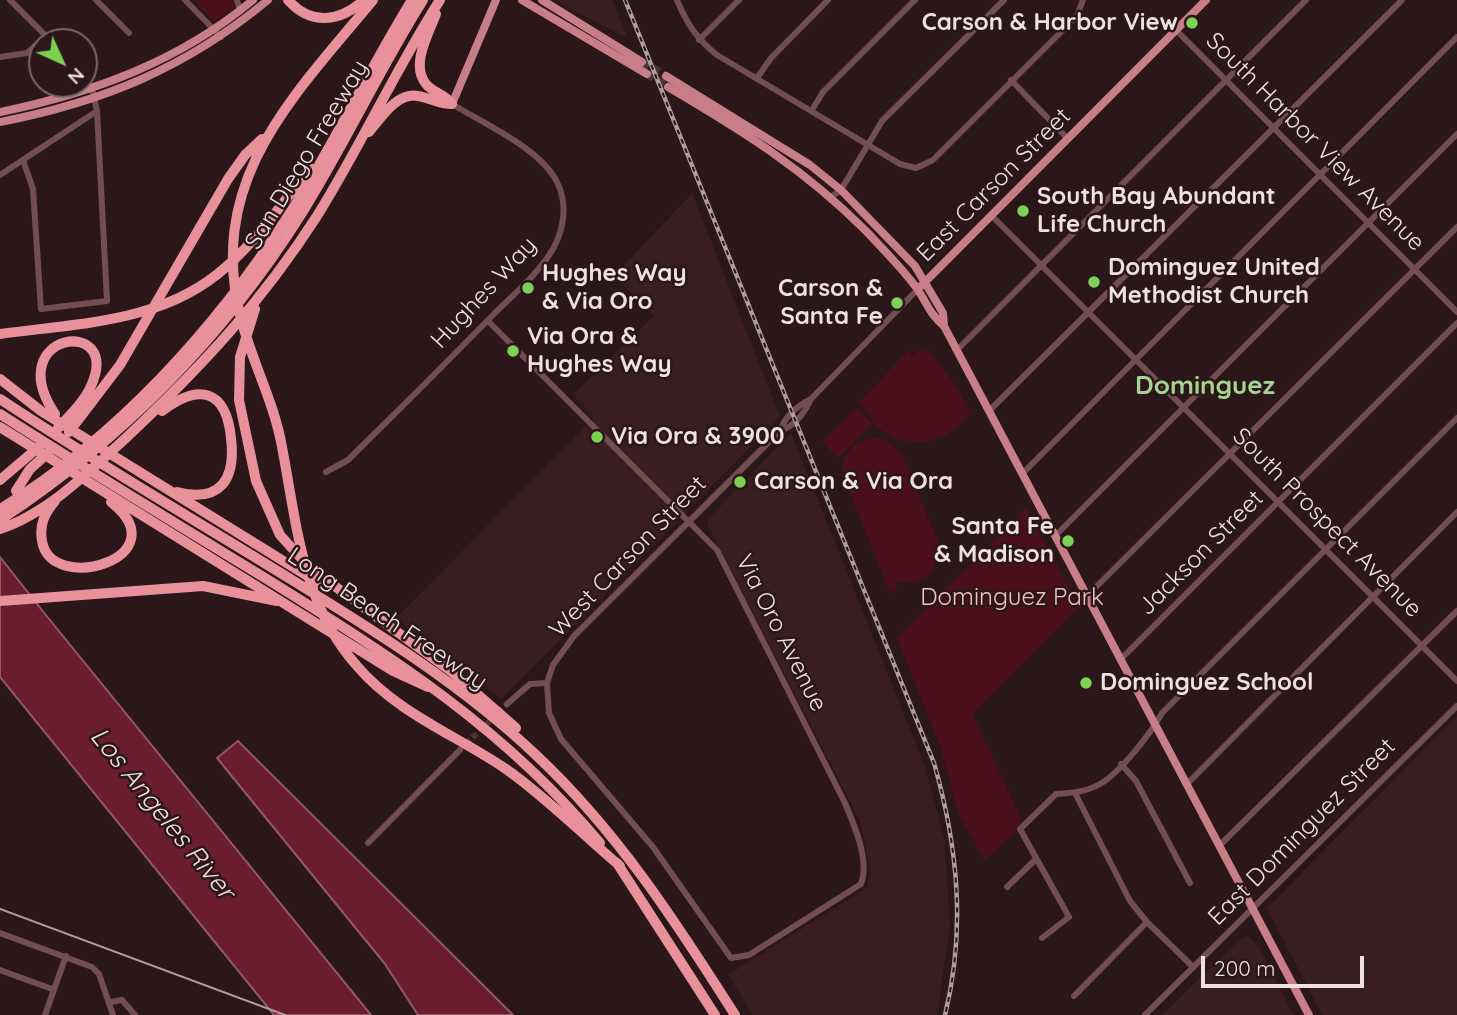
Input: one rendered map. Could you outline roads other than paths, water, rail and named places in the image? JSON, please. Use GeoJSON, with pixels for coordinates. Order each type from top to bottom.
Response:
{"type":"FeatureCollection","features":[{"type":"Feature","properties":{"kind":"highway"},"geometry":{"type":"LineString","coordinates":[[288,0],[309,16],[331,19],[347,13],[364,0]]}},
{"type":"Feature","properties":{"kind":"highway"},"geometry":{"type":"LineString","coordinates":[[0,480],[40,474],[116,372],[233,172],[267,134],[373,0]]}},
{"type":"Feature","properties":{"kind":"highway","name":"San Diego Freeway"},"geometry":{"type":"LineString","coordinates":[[3,509],[40,474],[106,431],[217,304],[267,237],[310,168],[405,0]]}},
{"type":"Feature","properties":{"kind":"highway"},"geometry":{"type":"LineString","coordinates":[[106,431],[197,337],[244,280],[299,198],[414,0]]}},
{"type":"Feature","properties":{"kind":"highway","name":"San Diego Freeway"},"geometry":{"type":"LineString","coordinates":[[0,520],[3,509],[16,491],[106,431],[191,358],[269,262],[309,201],[424,0]]}},
{"type":"Feature","properties":{"kind":"highway"},"geometry":{"type":"LineString","coordinates":[[441,0],[419,69],[426,84],[446,95],[452,104]]}},
{"type":"Feature","properties":{"kind":"highway"},"geometry":{"type":"LineString","coordinates":[[0,529],[17,523],[62,492],[127,436],[206,362],[257,302],[317,215],[441,0]]}},
{"type":"Feature","properties":{"kind":"highway"},"geometry":{"type":"LineString","coordinates":[[357,145],[395,103],[406,96],[417,95],[441,104],[452,104]]}},
{"type":"Feature","properties":{"kind":"highway"},"geometry":{"type":"LineString","coordinates":[[267,134],[245,184],[237,214],[235,280],[240,312],[279,430],[304,568],[315,600],[334,637],[358,668],[402,707],[508,771],[620,866]]}},
{"type":"Feature","properties":{"kind":"highway"},"geometry":{"type":"LineString","coordinates":[[0,334],[117,319],[143,313],[187,295],[234,260],[310,168]]}},
{"type":"Feature","properties":{"kind":"highway"},"geometry":{"type":"LineString","coordinates":[[257,302],[242,347],[237,385],[244,433],[263,503],[280,535],[295,554],[484,699],[527,738],[537,756]]}},
{"type":"Feature","properties":{"kind":"highway"},"geometry":{"type":"LineString","coordinates":[[39,346],[65,339],[81,346],[90,357],[94,369],[93,380],[72,412],[40,474]]}},
{"type":"Feature","properties":{"kind":"highway"},"geometry":{"type":"LineString","coordinates":[[0,379],[31,405],[394,628]]}},
{"type":"Feature","properties":{"kind":"highway"},"geometry":{"type":"LineString","coordinates":[[28,385],[39,401],[76,433]]}},
{"type":"Feature","properties":{"kind":"highway"},"geometry":{"type":"LineString","coordinates":[[127,436],[186,396],[207,395],[223,407],[232,446],[232,466],[228,478],[220,487],[204,495],[169,490]]}},
{"type":"Feature","properties":{"kind":"highway","name":"Long Beach Freeway"},"geometry":{"type":"LineString","coordinates":[[0,399],[412,655],[463,692],[537,756],[637,867],[735,1015]]}},
{"type":"Feature","properties":{"kind":"highway","name":"Long Beach Freeway"},"geometry":{"type":"LineString","coordinates":[[0,414],[375,646],[447,696],[536,774],[620,866],[715,1015]]}},
{"type":"Feature","properties":{"kind":"highway"},"geometry":{"type":"LineString","coordinates":[[0,427],[393,671],[447,696]]}},
{"type":"Feature","properties":{"kind":"highway"},"geometry":{"type":"LineString","coordinates":[[62,492],[45,515],[41,527],[43,546],[49,556],[60,564],[73,567],[101,565],[118,558],[129,543],[129,522],[119,509],[83,480]]}},
{"type":"Feature","properties":{"kind":"highway"},"geometry":{"type":"LineString","coordinates":[[0,601],[203,586],[282,601]]}},
{"type":"Feature","properties":{"kind":"main road"},"geometry":{"type":"LineString","coordinates":[[98,87],[151,66],[214,29],[253,0]]}},
{"type":"Feature","properties":{"kind":"main road"},"geometry":{"type":"LineString","coordinates":[[0,122],[94,99],[155,75],[221,37],[268,0]]}},
{"type":"Feature","properties":{"kind":"main road"},"geometry":{"type":"LineString","coordinates":[[452,104],[496,0]]}},
{"type":"Feature","properties":{"kind":"main road"},"geometry":{"type":"LineString","coordinates":[[522,0],[647,74]]}},
{"type":"Feature","properties":{"kind":"main road"},"geometry":{"type":"LineString","coordinates":[[542,0],[642,62]]}},
{"type":"Feature","properties":{"kind":"main road","name":"East Carson Street"},"geometry":{"type":"LineString","coordinates":[[918,289],[1206,0]]}},
{"type":"Feature","properties":{"kind":"main road"},"geometry":{"type":"LineString","coordinates":[[666,76],[810,165],[841,190],[899,248],[926,281],[943,313],[944,326]]}},
{"type":"Feature","properties":{"kind":"main road"},"geometry":{"type":"LineString","coordinates":[[668,87],[786,159],[831,198],[918,289],[933,317],[944,326],[1309,1015]]}},
{"type":"Feature","properties":{"kind":"main road"},"geometry":{"type":"LineString","coordinates":[[0,112],[56,98]]}},
{"type":"Feature","properties":{"kind":"street"},"geometry":{"type":"LineString","coordinates":[[10,0],[38,28]]}},
{"type":"Feature","properties":{"kind":"street"},"geometry":{"type":"LineString","coordinates":[[96,0],[129,33]]}},
{"type":"Feature","properties":{"kind":"street"},"geometry":{"type":"LineString","coordinates":[[185,0],[221,37]]}},
{"type":"Feature","properties":{"kind":"street"},"geometry":{"type":"LineString","coordinates":[[237,0],[240,11]]}},
{"type":"Feature","properties":{"kind":"street"},"geometry":{"type":"LineString","coordinates":[[677,0],[688,25],[699,40],[717,55],[906,167],[922,167],[933,160],[1077,16],[1084,1]]}},
{"type":"Feature","properties":{"kind":"street"},"geometry":{"type":"LineString","coordinates":[[699,40],[739,0]]}},
{"type":"Feature","properties":{"kind":"street"},"geometry":{"type":"LineString","coordinates":[[757,78],[771,58],[828,0]]}},
{"type":"Feature","properties":{"kind":"street"},"geometry":{"type":"LineString","coordinates":[[812,110],[823,92],[915,0]]}},
{"type":"Feature","properties":{"kind":"street"},"geometry":{"type":"LineString","coordinates":[[831,198],[841,190],[865,145],[882,121],[1003,0]]}},
{"type":"Feature","properties":{"kind":"street"},"geometry":{"type":"LineString","coordinates":[[957,350],[1306,0]]}},
{"type":"Feature","properties":{"kind":"street"},"geometry":{"type":"LineString","coordinates":[[989,411],[1402,0]]}},
{"type":"Feature","properties":{"kind":"street","name":"South Harbor View Avenue"},"geometry":{"type":"LineString","coordinates":[[1176,30],[1457,312]]}},
{"type":"Feature","properties":{"kind":"street"},"geometry":{"type":"LineString","coordinates":[[1022,474],[1457,37]]}},
{"type":"Feature","properties":{"kind":"street"},"geometry":{"type":"LineString","coordinates":[[0,57],[28,52]]}},
{"type":"Feature","properties":{"kind":"street"},"geometry":{"type":"LineString","coordinates":[[1011,80],[1068,139]]}},
{"type":"Feature","properties":{"kind":"street"},"geometry":{"type":"LineString","coordinates":[[23,160],[33,189],[41,309],[107,301],[97,111],[94,99]]}},
{"type":"Feature","properties":{"kind":"street","name":"Hughes Way"},"geometry":{"type":"LineString","coordinates":[[326,472],[348,460],[488,321],[552,251],[564,217],[559,185],[538,157],[452,104]]}},
{"type":"Feature","properties":{"kind":"street"},"geometry":{"type":"LineString","coordinates":[[0,174],[97,111]]}},
{"type":"Feature","properties":{"kind":"street"},"geometry":{"type":"LineString","coordinates":[[1056,535],[1457,134]]}},
{"type":"Feature","properties":{"kind":"street","name":"South Prospect Avenue"},"geometry":{"type":"LineString","coordinates":[[991,215],[1457,681]]}},
{"type":"Feature","properties":{"kind":"street"},"geometry":{"type":"LineString","coordinates":[[1087,596],[1457,226]]}},
{"type":"Feature","properties":{"kind":"street","name":"East Carson Street"},"geometry":{"type":"LineString","coordinates":[[811,400],[918,289]]}},
{"type":"Feature","properties":{"kind":"street","name":"Via Oro Avenue"},"geometry":{"type":"LineString","coordinates":[[488,321],[689,521],[724,561],[840,792],[855,829],[863,879],[857,888],[749,955],[731,958],[653,848],[561,739],[549,713],[547,683]]}},
{"type":"Feature","properties":{"kind":"street","name":"Jackson Street"},"geometry":{"type":"LineString","coordinates":[[1120,660],[1457,323]]}},
{"type":"Feature","properties":{"kind":"street","name":"West Carson Street"},"geometry":{"type":"LineString","coordinates":[[547,683],[553,665],[574,636],[780,431],[783,421],[793,411],[811,400]]}},
{"type":"Feature","properties":{"kind":"street"},"geometry":{"type":"LineString","coordinates":[[1042,938],[1069,917],[1020,829],[1056,794],[1075,793],[1101,783],[1147,738],[1162,713],[1457,418]]}},
{"type":"Feature","properties":{"kind":"street"},"geometry":{"type":"LineString","coordinates":[[1187,784],[1457,512]]}},
{"type":"Feature","properties":{"kind":"street"},"geometry":{"type":"LineString","coordinates":[[1219,846],[1457,611]]}},
{"type":"Feature","properties":{"kind":"street"},"geometry":{"type":"LineString","coordinates":[[507,704],[530,684],[547,683]]}},
{"type":"Feature","properties":{"kind":"street","name":"East Dominguez Street"},"geometry":{"type":"LineString","coordinates":[[1145,1015],[1457,706]]}},
{"type":"Feature","properties":{"kind":"street"},"geometry":{"type":"LineString","coordinates":[[368,843],[460,750]]}},
{"type":"Feature","properties":{"kind":"street"},"geometry":{"type":"LineString","coordinates":[[1121,764],[1136,781],[1190,883]]}},
{"type":"Feature","properties":{"kind":"street"},"geometry":{"type":"LineString","coordinates":[[1075,793],[1130,901],[1147,922],[1193,967]]}},
{"type":"Feature","properties":{"kind":"street"},"geometry":{"type":"LineString","coordinates":[[1007,887],[1035,860]]}},
{"type":"Feature","properties":{"kind":"street"},"geometry":{"type":"LineString","coordinates":[[1074,996],[1147,922]]}},
{"type":"Feature","properties":{"kind":"street"},"geometry":{"type":"LineString","coordinates":[[0,933],[66,956],[96,970],[111,1002],[113,1015]]}},
{"type":"Feature","properties":{"kind":"street"},"geometry":{"type":"LineString","coordinates":[[45,1015],[52,989],[66,956]]}},
{"type":"Feature","properties":{"kind":"street"},"geometry":{"type":"LineString","coordinates":[[0,970],[52,989]]}},
{"type":"Feature","properties":{"kind":"street"},"geometry":{"type":"LineString","coordinates":[[111,1002],[122,1000],[135,1015]]}},
{"type":"Feature","properties":{"kind":"water","name":"Los Angeles River"},"geometry":{"type":"Polygon","coordinates":[[[0,557],[371,1015],[274,1015],[0,677],[0,557]]]}},
{"type":"Feature","properties":{"kind":"water"},"geometry":{"type":"Polygon","coordinates":[[[238,741],[513,1015],[418,1015],[385,964],[217,758],[238,741]]]}},
{"type":"Feature","properties":{"kind":"tunnel"},"geometry":{"type":"LineString","coordinates":[[642,62],[666,76]]}},
{"type":"Feature","properties":{"kind":"tunnel"},"geometry":{"type":"LineString","coordinates":[[647,74],[668,87]]}},
{"type":"Feature","properties":{"kind":"tunnel"},"geometry":{"type":"LineString","coordinates":[[466,744],[507,704]]}},
{"type":"Feature","properties":{"kind":"tram line"},"geometry":{"type":"LineString","coordinates":[[0,909],[285,1015]]}},
{"type":"Feature","properties":{"kind":"railway"},"geometry":{"type":"LineString","coordinates":[[625,0],[934,763],[949,826],[956,889],[956,952],[945,1015]]}},
{"type":"Feature","properties":{"kind":"place","name":"Carson & Harbor View"},"geometry":{"type":"Point","coordinates":[1192,23]}},
{"type":"Feature","properties":{"kind":"place","name":"South Bay Abundant Life Church"},"geometry":{"type":"Point","coordinates":[1023,211]}},
{"type":"Feature","properties":{"kind":"place","name":"Dominguez United Methodist Church"},"geometry":{"type":"Point","coordinates":[1094,282]}},
{"type":"Feature","properties":{"kind":"place","name":"Hughes Way & Via Oro"},"geometry":{"type":"Point","coordinates":[528,288]}},
{"type":"Feature","properties":{"kind":"place","name":"Carson & Santa Fe"},"geometry":{"type":"Point","coordinates":[897,303]}},
{"type":"Feature","properties":{"kind":"place","name":"Via Ora & Hughes Way"},"geometry":{"type":"Point","coordinates":[513,351]}},
{"type":"Feature","properties":{"kind":"place","name":"Via Ora & 3900"},"geometry":{"type":"Point","coordinates":[597,437]}},
{"type":"Feature","properties":{"kind":"place","name":"Carson & Via Ora"},"geometry":{"type":"Point","coordinates":[740,482]}},
{"type":"Feature","properties":{"kind":"place","name":"Santa Fe & Madison"},"geometry":{"type":"Point","coordinates":[1068,541]}},
{"type":"Feature","properties":{"kind":"place","name":"Dominguez School"},"geometry":{"type":"Point","coordinates":[1086,683]}},
{"type":"Feature","properties":{"kind":"district","name":"Dominguez"},"geometry":{"type":"Point","coordinates":[1205,386]}},
{"type":"Feature","properties":{"kind":"park label","name":"Dominguez Park"},"geometry":{"type":"Point","coordinates":[1012,598]}}]}
